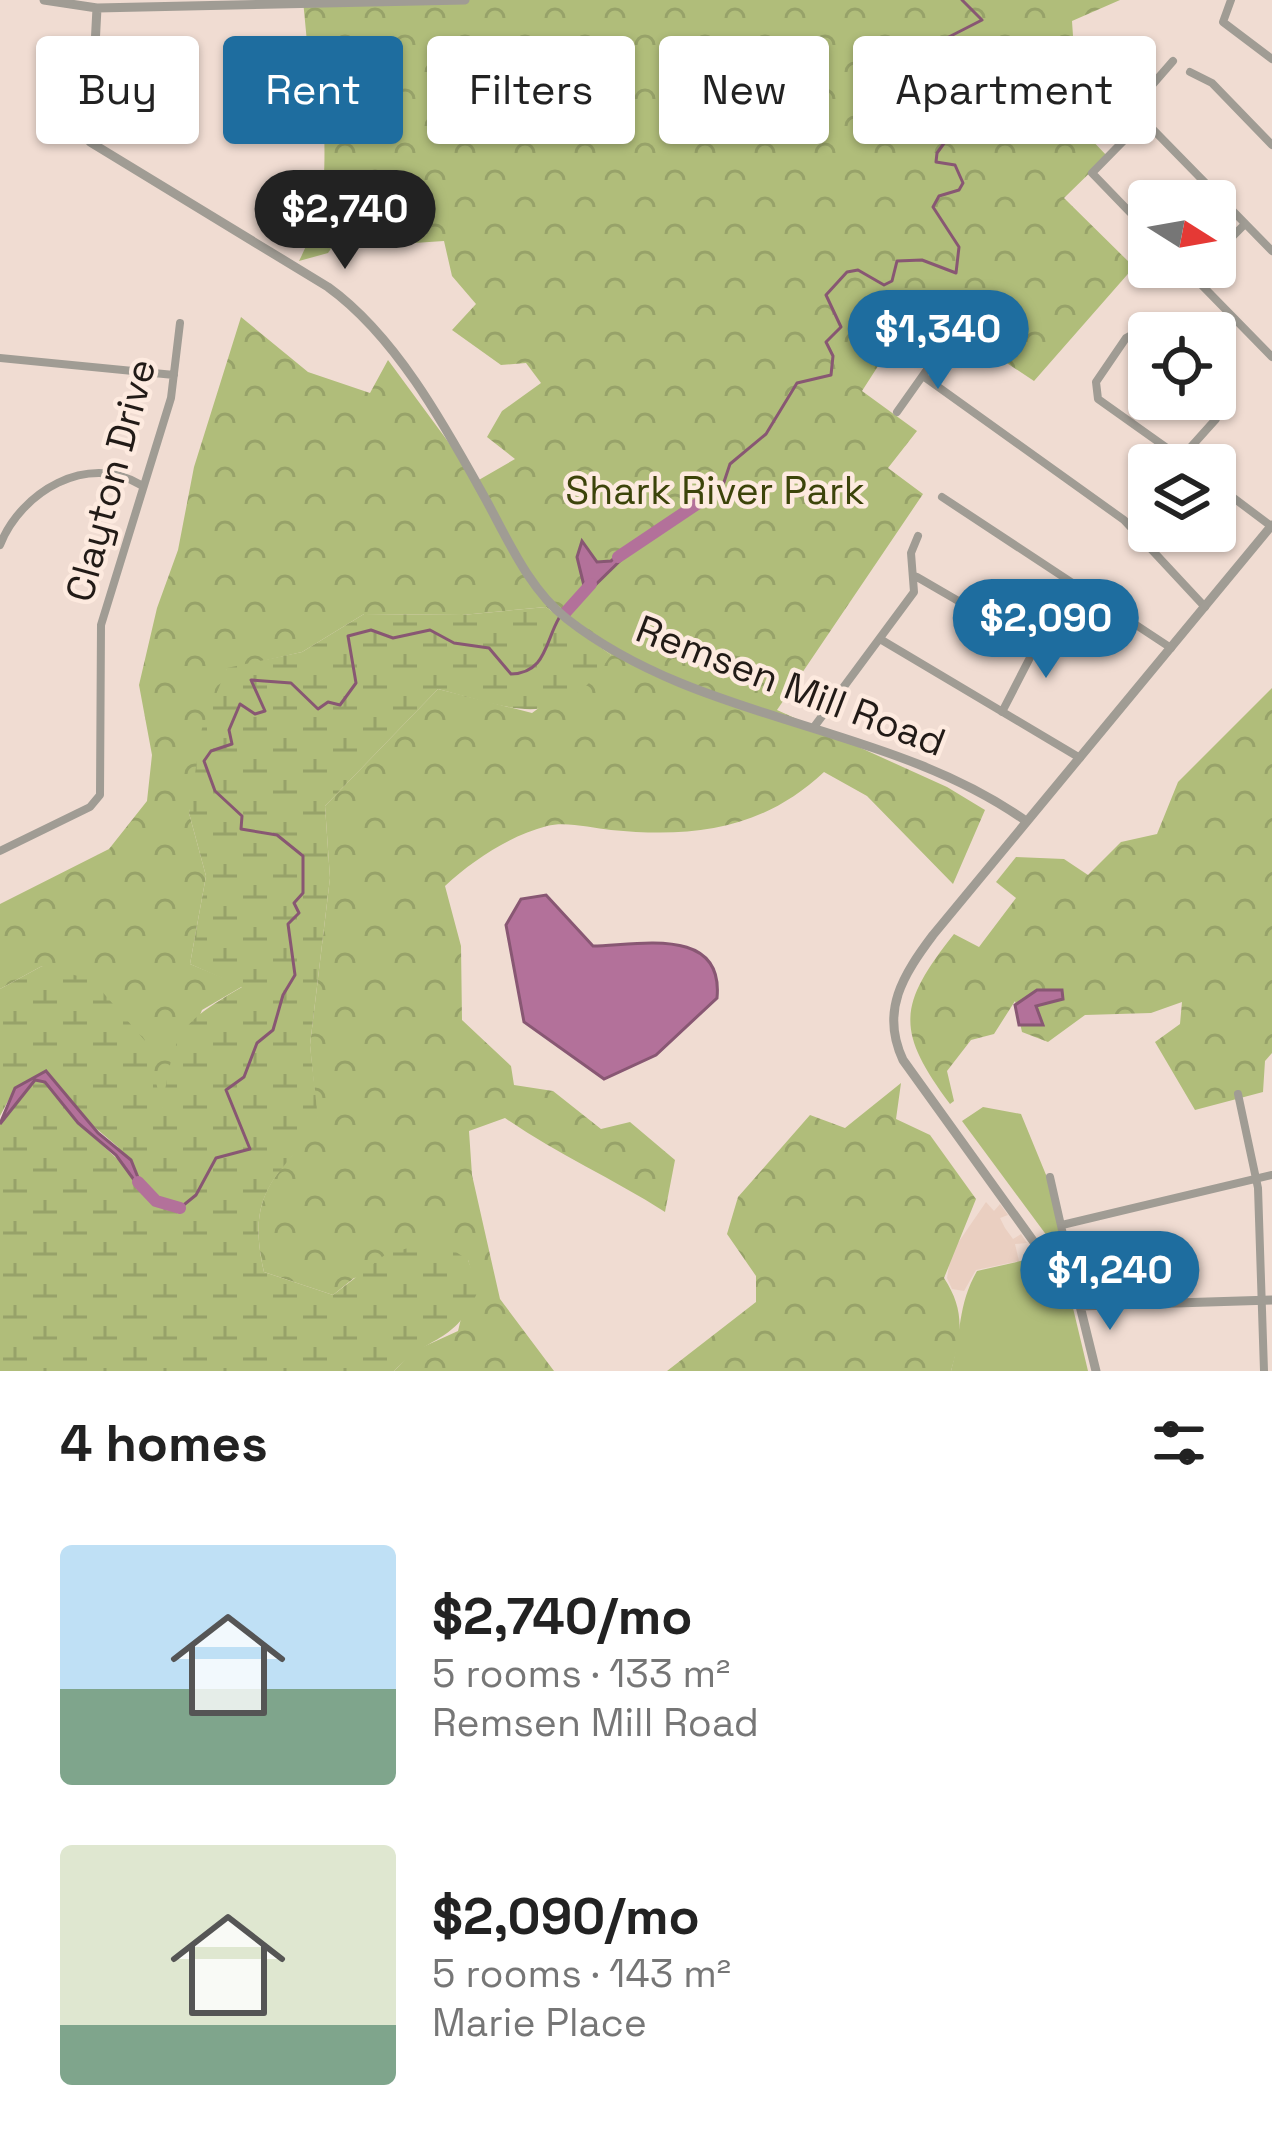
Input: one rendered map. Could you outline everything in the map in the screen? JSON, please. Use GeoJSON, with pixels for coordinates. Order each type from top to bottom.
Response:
{"type":"FeatureCollection","features":[{"type":"Feature","properties":{"kind":"street"},"geometry":{"type":"LineString","coordinates":[[44,0],[97,8],[465,0]]}},
{"type":"Feature","properties":{"kind":"street"},"geometry":{"type":"LineString","coordinates":[[1231,0],[1223,22],[1272,59]]}},
{"type":"Feature","properties":{"kind":"street","name":"Remsen Mill Road"},"geometry":{"type":"LineString","coordinates":[[97,8],[90,142],[328,287],[362,314],[456,449],[525,570],[556,610],[643,665],[938,772],[1026,821]]}},
{"type":"Feature","properties":{"kind":"street"},"geometry":{"type":"LineString","coordinates":[[1156,79],[1173,61]]}},
{"type":"Feature","properties":{"kind":"street"},"geometry":{"type":"LineString","coordinates":[[1190,72],[1212,83],[1272,145]]}},
{"type":"Feature","properties":{"kind":"street"},"geometry":{"type":"LineString","coordinates":[[1156,132],[1272,251]]}},
{"type":"Feature","properties":{"kind":"street"},"geometry":{"type":"LineString","coordinates":[[1120,144],[1092,173],[1128,210]]}},
{"type":"Feature","properties":{"kind":"street"},"geometry":{"type":"LineString","coordinates":[[1236,233],[1245,224]]}},
{"type":"Feature","properties":{"kind":"street"},"geometry":{"type":"LineString","coordinates":[[1205,288],[1272,357]]}},
{"type":"Feature","properties":{"kind":"street","name":"Clayton Drive"},"geometry":{"type":"LineString","coordinates":[[1,848],[90,808],[98,797],[100,625],[174,375],[180,323]]}},
{"type":"Feature","properties":{"kind":"street"},"geometry":{"type":"LineString","coordinates":[[1128,336],[1094,391],[1128,418]]}},
{"type":"Feature","properties":{"kind":"street"},"geometry":{"type":"LineString","coordinates":[[897,412],[943,346]]}},
{"type":"Feature","properties":{"kind":"street"},"geometry":{"type":"LineString","coordinates":[[0,358],[174,375]]}},
{"type":"Feature","properties":{"kind":"street"},"geometry":{"type":"LineString","coordinates":[[922,376],[1124,520],[1205,607]]}},
{"type":"Feature","properties":{"kind":"street"},"geometry":{"type":"LineString","coordinates":[[1131,420],[1162,444]]}},
{"type":"Feature","properties":{"kind":"street"},"geometry":{"type":"LineString","coordinates":[[0,545],[25,505],[60,482],[104,474],[141,485]]}},
{"type":"Feature","properties":{"kind":"street"},"geometry":{"type":"LineString","coordinates":[[942,497],[1172,649]]}},
{"type":"Feature","properties":{"kind":"street"},"geometry":{"type":"LineString","coordinates":[[1080,1306],[928,1101],[892,1028],[895,999],[916,957],[1271,526],[1236,500]]}},
{"type":"Feature","properties":{"kind":"street"},"geometry":{"type":"LineString","coordinates":[[814,728],[914,592],[916,577],[910,559],[918,536]]}},
{"type":"Feature","properties":{"kind":"street"},"geometry":{"type":"LineString","coordinates":[[916,577],[1036,646],[1037,653],[1002,712]]}},
{"type":"Feature","properties":{"kind":"street"},"geometry":{"type":"LineString","coordinates":[[880,639],[1080,758]]}},
{"type":"Feature","properties":{"kind":"street"},"geometry":{"type":"LineString","coordinates":[[1238,1094],[1257,1178],[1267,1300],[1264,1371]]}},
{"type":"Feature","properties":{"kind":"street"},"geometry":{"type":"LineString","coordinates":[[1062,1225],[1272,1175]]}},
{"type":"Feature","properties":{"kind":"street"},"geometry":{"type":"LineString","coordinates":[[1050,1177],[1096,1371]]}},
{"type":"Feature","properties":{"kind":"street"},"geometry":{"type":"LineString","coordinates":[[1080,1306],[1267,1300]]}},
{"type":"Feature","properties":{"kind":"shaded area"},"geometry":{"type":"Polygon","coordinates":[[[582,541],[597,562],[611,561],[626,548],[628,553],[586,594],[577,557],[582,541]]]}},
{"type":"Feature","properties":{"kind":"shaded area"},"geometry":{"type":"Polygon","coordinates":[[[546,895],[593,946],[655,943],[693,950],[707,959],[716,975],[717,998],[656,1055],[604,1079],[524,1022],[506,925],[521,899],[546,895]]]}},
{"type":"Feature","properties":{"kind":"shaded area"},"geometry":{"type":"Polygon","coordinates":[[[1037,990],[1062,990],[1063,999],[1036,1006],[1043,1025],[1019,1025],[1015,1005],[1037,990]]]}},
{"type":"Feature","properties":{"kind":"shaded area"},"geometry":{"type":"Polygon","coordinates":[[[46,1071],[98,1133],[131,1160],[145,1195],[116,1155],[78,1123],[45,1082],[35,1080],[0,1124],[15,1088],[46,1071]]]}},
{"type":"Feature","properties":{"kind":"shaded area"},"geometry":{"type":"Polygon","coordinates":[[[986,1202],[994,1211],[1000,1204],[1008,1215],[1000,1218],[1005,1228],[1013,1239],[1021,1234],[1027,1243],[1015,1244],[1019,1261],[976,1270],[964,1291],[952,1289],[947,1278],[951,1253],[986,1202]]]}},
{"type":"Feature","properties":{"kind":"green space","name":"Shark River Park"},"geometry":{"type":"Polygon","coordinates":[[[303,0],[1120,0],[1072,21],[1073,36],[853,36],[853,144],[1096,144],[1107,156],[1064,198],[1128,261],[1128,274],[1034,381],[930,312],[907,321],[862,391],[917,431],[888,468],[923,494],[777,710],[947,787],[985,810],[953,884],[867,796],[824,772],[776,807],[725,826],[641,832],[547,826],[492,850],[445,886],[461,946],[462,1020],[511,1066],[514,1085],[553,1091],[601,1129],[630,1122],[675,1160],[665,1212],[505,1118],[469,1131],[472,1175],[500,1299],[554,1371],[394,1371],[414,1351],[458,1331],[472,1273],[468,1260],[354,1278],[333,1295],[264,1272],[259,1225],[261,1207],[276,1176],[318,1127],[310,1045],[330,878],[325,806],[438,689],[532,713],[611,655],[546,607],[462,615],[364,614],[302,652],[227,669],[189,813],[206,876],[190,964],[243,986],[202,1010],[161,1112],[42,966],[0,989],[0,904],[109,849],[147,801],[152,755],[139,685],[157,608],[178,550],[194,467],[241,317],[308,372],[370,393],[388,360],[477,481],[515,459],[487,437],[502,411],[541,383],[526,363],[501,365],[452,330],[476,304],[452,276],[444,241],[414,243],[360,206],[328,253],[299,261],[319,207],[324,144],[403,144],[403,36],[306,36],[303,0]]]}},
{"type":"Feature","properties":{"kind":"green space"},"geometry":{"type":"Polygon","coordinates":[[[546,607],[611,655],[592,680],[554,706],[534,709],[438,689],[325,806],[330,878],[310,1045],[319,1128],[276,1176],[261,1207],[264,1272],[333,1295],[386,1254],[438,1240],[468,1260],[479,1288],[462,1319],[394,1371],[0,1371],[0,1124],[35,1080],[45,1082],[78,1123],[125,1166],[118,1147],[78,1113],[46,1071],[15,1088],[0,1116],[0,989],[42,966],[92,980],[147,1043],[162,1108],[182,1034],[203,1012],[242,987],[190,964],[206,876],[189,813],[202,728],[227,668],[302,652],[364,614],[462,615],[546,607]]]}},
{"type":"Feature","properties":{"kind":"green space"},"geometry":{"type":"Polygon","coordinates":[[[1272,688],[1272,1053],[1265,1061],[1263,1092],[1195,1110],[1155,1042],[1180,1024],[1182,1002],[1151,1013],[1085,1015],[1048,1042],[1022,1032],[1015,1001],[994,1034],[971,1040],[947,1071],[954,1101],[950,1104],[920,1056],[910,1018],[922,980],[954,934],[979,947],[1016,898],[996,882],[1016,857],[1064,859],[1088,875],[1121,842],[1157,834],[1178,782],[1272,688]]]}},
{"type":"Feature","properties":{"kind":"green space"},"geometry":{"type":"Polygon","coordinates":[[[901,1083],[896,1119],[930,1135],[976,1199],[944,1278],[956,1301],[960,1323],[951,1371],[667,1371],[756,1302],[756,1276],[727,1234],[738,1197],[810,1115],[845,1128],[901,1083]]]}},
{"type":"Feature","properties":{"kind":"green space"},"geometry":{"type":"Polygon","coordinates":[[[983,1107],[1021,1114],[1051,1187],[1070,1267],[962,1121],[983,1107]]]}},
{"type":"Feature","properties":{"kind":"green space"},"geometry":{"type":"Polygon","coordinates":[[[1034,1258],[1073,1308],[1088,1371],[951,1371],[963,1308],[977,1271],[1034,1258]]]}},
{"type":"Feature","properties":{"kind":"waterway"},"geometry":{"type":"LineString","coordinates":[[626,548],[700,506],[723,485],[730,464],[766,434],[797,383],[831,375],[833,356],[826,342],[841,327],[826,295],[847,272],[858,270],[884,285],[892,281],[897,261],[922,260],[956,273],[959,247],[933,207],[939,196],[959,190],[963,183],[955,165],[936,162],[937,153],[968,110],[996,118],[986,81],[944,72],[939,42],[982,20],[962,0]]}},
{"type":"Feature","properties":{"kind":"waterway"},"geometry":{"type":"LineString","coordinates":[[618,557],[715,492]]}},
{"type":"Feature","properties":{"kind":"waterway"},"geometry":{"type":"LineString","coordinates":[[565,613],[591,584]]}},
{"type":"Feature","properties":{"kind":"waterway"},"geometry":{"type":"LineString","coordinates":[[180,1208],[196,1195],[216,1158],[250,1149],[226,1090],[244,1077],[257,1043],[273,1030],[283,995],[295,975],[288,924],[299,913],[294,903],[303,893],[303,856],[277,835],[241,829],[242,816],[215,791],[204,761],[211,751],[232,744],[229,730],[240,704],[255,714],[265,711],[251,680],[291,683],[318,709],[328,702],[340,705],[356,683],[348,636],[371,630],[393,638],[430,630],[454,643],[489,648],[511,674],[523,672],[543,655],[559,618]]}},
{"type":"Feature","properties":{"kind":"waterway"},"geometry":{"type":"LineString","coordinates":[[138,1182],[156,1201],[180,1208]]}}]}
